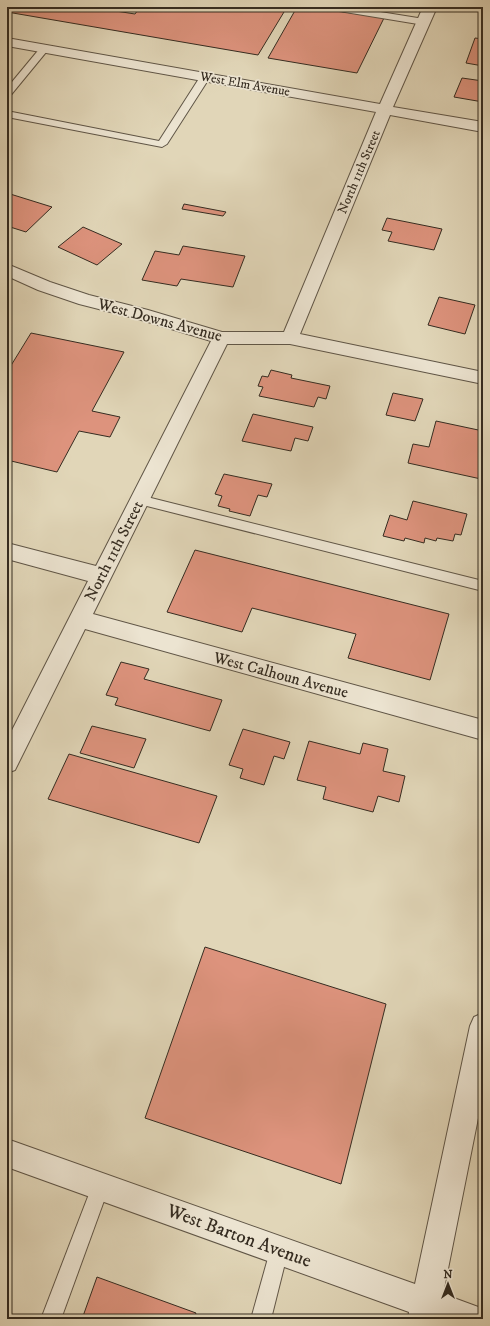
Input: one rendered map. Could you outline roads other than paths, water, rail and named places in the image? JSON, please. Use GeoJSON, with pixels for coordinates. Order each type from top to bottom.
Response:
{"type":"FeatureCollection","features":[{"type":"Feature","properties":{"kind":"street","name":"North 11th Street"},"geometry":{"type":"LineString","coordinates":[[290,338],[385,109],[430,7]]}},
{"type":"Feature","properties":{"kind":"street","name":"West Elm Avenue"},"geometry":{"type":"LineString","coordinates":[[7,42],[483,127]]}},
{"type":"Feature","properties":{"kind":"street","name":"West Downs Avenue"},"geometry":{"type":"LineString","coordinates":[[7,269],[44,286],[85,300],[142,314],[221,338],[290,338],[483,378]]}},
{"type":"Feature","properties":{"kind":"street","name":"North 11th Street"},"geometry":{"type":"LineString","coordinates":[[7,763],[221,338]]}},
{"type":"Feature","properties":{"kind":"street"},"geometry":{"type":"LineString","coordinates":[[7,551],[102,576]]}},
{"type":"Feature","properties":{"kind":"street","name":"West Calhoun Avenue"},"geometry":{"type":"LineString","coordinates":[[80,619],[483,730]]}},
{"type":"Feature","properties":{"kind":"street"},"geometry":{"type":"LineString","coordinates":[[425,1311],[483,1026]]}},
{"type":"Feature","properties":{"kind":"street","name":"West Barton Avenue"},"geometry":{"type":"LineString","coordinates":[[7,1153],[279,1251],[425,1311],[470,1319]]}},
{"type":"Feature","properties":{"kind":"lane"},"geometry":{"type":"LineString","coordinates":[[333,7],[424,22]]}},
{"type":"Feature","properties":{"kind":"lane"},"geometry":{"type":"LineString","coordinates":[[7,94],[44,49]]}},
{"type":"Feature","properties":{"kind":"lane"},"geometry":{"type":"LineString","coordinates":[[7,114],[162,144],[205,77]]}},
{"type":"Feature","properties":{"kind":"lane"},"geometry":{"type":"LineString","coordinates":[[139,500],[483,586]]}},
{"type":"Feature","properties":{"kind":"lane"},"geometry":{"type":"LineString","coordinates":[[51,1319],[100,1187]]}},
{"type":"Feature","properties":{"kind":"lane"},"geometry":{"type":"LineString","coordinates":[[261,1319],[279,1251]]}}]}
